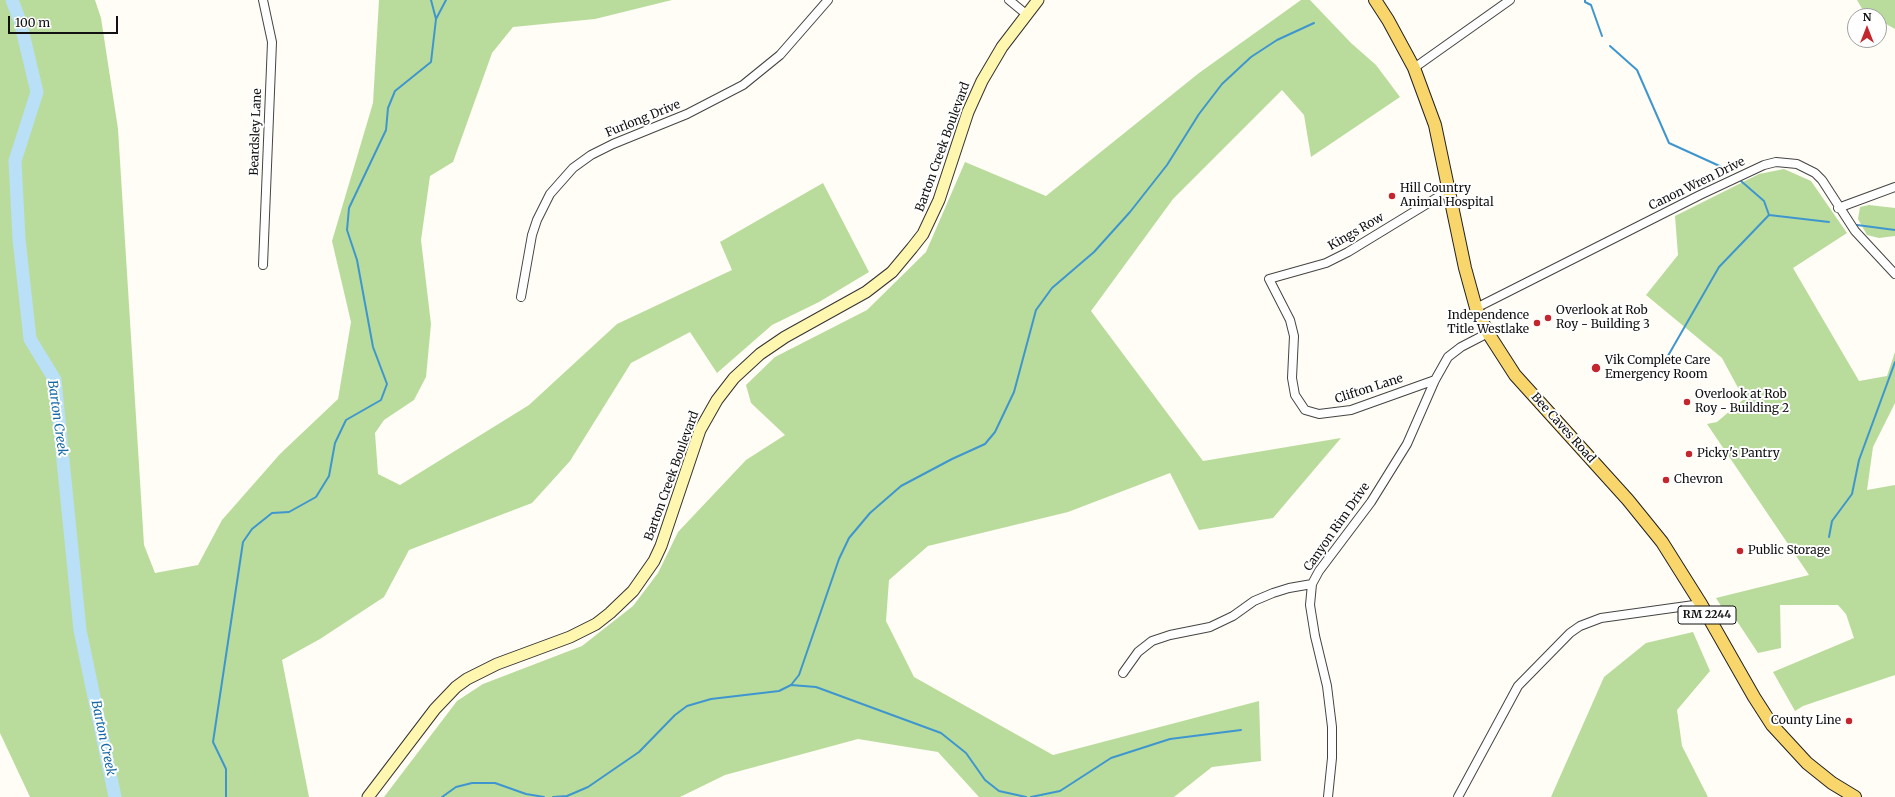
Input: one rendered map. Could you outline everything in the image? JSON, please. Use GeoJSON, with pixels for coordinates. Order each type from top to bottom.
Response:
{"type":"FeatureCollection","features":[{"type":"Feature","properties":{"kind":"main road","name":"Bee Caves Road"},"geometry":{"type":"LineString","coordinates":[[1375,0],[1388,20],[1414,68],[1435,125],[1465,268],[1476,308],[1488,333],[1515,375],[1628,500],[1657,536],[1701,604],[1754,697],[1779,733],[1807,763],[1832,783],[1855,797]]}},
{"type":"Feature","properties":{"kind":"street","name":"Beardsley Lane"},"geometry":{"type":"LineString","coordinates":[[263,265],[272,42],[264,0]]}},
{"type":"Feature","properties":{"kind":"street","name":"Furlong Drive"},"geometry":{"type":"LineString","coordinates":[[521,297],[532,235],[537,220],[550,194],[573,168],[591,155],[613,144],[687,114],[743,85],[780,55],[828,0]]}},
{"type":"Feature","properties":{"kind":"street"},"geometry":{"type":"LineString","coordinates":[[1009,0],[1026,14]]}},
{"type":"Feature","properties":{"kind":"street"},"geometry":{"type":"LineString","coordinates":[[1414,68],[1510,0]]}},
{"type":"Feature","properties":{"kind":"street","name":"Barton Creek Boulevard"},"geometry":{"type":"LineString","coordinates":[[368,797],[435,709],[456,687],[467,679],[497,664],[570,637],[596,624],[615,609],[633,591],[650,567],[661,546],[700,430],[718,400],[734,378],[760,354],[785,337],[866,292],[892,272],[912,248],[922,234],[939,200],[968,112],[982,81],[1002,47],[1026,14],[1039,2]]}},
{"type":"Feature","properties":{"kind":"street","name":"Canon Wren Drive"},"geometry":{"type":"LineString","coordinates":[[1476,308],[1700,195],[1764,165],[1786,162],[1806,167],[1822,180],[1838,208],[1855,231],[1895,274]]}},
{"type":"Feature","properties":{"kind":"street"},"geometry":{"type":"LineString","coordinates":[[1838,208],[1895,186]]}},
{"type":"Feature","properties":{"kind":"street","name":"Kings Row"},"geometry":{"type":"LineString","coordinates":[[1269,279],[1326,263],[1342,255],[1448,191]]}},
{"type":"Feature","properties":{"kind":"street","name":"Clifton Lane"},"geometry":{"type":"LineString","coordinates":[[1269,279],[1290,320],[1294,336],[1292,378],[1295,395],[1305,410],[1319,414],[1351,410],[1435,380]]}},
{"type":"Feature","properties":{"kind":"street","name":"Canyon Rim Drive"},"geometry":{"type":"LineString","coordinates":[[1328,797],[1332,758],[1332,727],[1327,686],[1315,636],[1310,605],[1312,584],[1318,571],[1371,502],[1407,444],[1435,380],[1448,357],[1472,341],[1488,333]]}},
{"type":"Feature","properties":{"kind":"street"},"geometry":{"type":"LineString","coordinates":[[1123,673],[1138,652],[1152,641],[1170,635],[1210,627],[1233,616],[1254,601],[1289,588],[1312,584]]}},
{"type":"Feature","properties":{"kind":"street"},"geometry":{"type":"LineString","coordinates":[[1458,797],[1518,686],[1570,633],[1580,626],[1601,618],[1701,604]]}},
{"type":"Feature","properties":{"kind":"green space"},"geometry":{"type":"Polygon","coordinates":[[[0,0],[95,0],[101,18],[118,129],[144,545],[155,573],[198,565],[222,520],[280,454],[338,399],[351,322],[332,241],[373,103],[379,0],[672,0],[595,19],[513,27],[492,53],[453,162],[430,176],[421,240],[431,324],[426,377],[414,400],[384,420],[375,433],[378,474],[400,485],[529,405],[617,324],[732,270],[720,242],[823,183],[869,272],[819,302],[772,325],[717,373],[690,332],[631,363],[570,461],[532,503],[409,550],[384,597],[320,639],[282,660],[309,797],[30,797],[0,733],[0,0]]]}},
{"type":"Feature","properties":{"kind":"green space"},"geometry":{"type":"Polygon","coordinates":[[[1301,0],[1310,0],[1351,43],[1376,65],[1400,97],[1311,157],[1304,115],[1282,90],[1173,199],[1091,311],[1203,461],[1341,438],[1273,518],[1199,530],[1170,473],[1068,512],[928,546],[889,580],[886,621],[914,677],[1053,755],[1259,701],[1261,761],[1212,767],[1174,797],[979,797],[938,752],[858,739],[725,775],[680,797],[384,797],[457,701],[483,684],[582,646],[633,606],[658,573],[678,532],[746,460],[785,435],[751,403],[746,385],[775,357],[867,310],[926,252],[965,162],[1046,196],[1199,73],[1301,0]]]}},
{"type":"Feature","properties":{"kind":"green space"},"geometry":{"type":"Polygon","coordinates":[[[1857,0],[1895,0],[1895,29],[1887,24],[1887,8],[1862,8],[1857,0]]]}},
{"type":"Feature","properties":{"kind":"green space"},"geometry":{"type":"Polygon","coordinates":[[[1784,169],[1811,181],[1847,233],[1793,268],[1859,381],[1887,376],[1895,352],[1895,403],[1873,447],[1867,490],[1895,485],[1895,675],[1803,706],[1795,711],[1773,672],[1854,638],[1846,614],[1838,605],[1780,605],[1781,648],[1758,653],[1729,609],[1723,609],[1716,598],[1809,575],[1707,424],[1717,422],[1744,399],[1722,358],[1646,295],[1678,255],[1675,216],[1759,174],[1784,169]]]}},
{"type":"Feature","properties":{"kind":"green space"},"geometry":{"type":"Polygon","coordinates":[[[1869,205],[1895,208],[1895,236],[1879,238],[1867,235],[1858,219],[1860,207],[1869,205]]]}},
{"type":"Feature","properties":{"kind":"green space"},"geometry":{"type":"Polygon","coordinates":[[[1693,632],[1710,671],[1677,710],[1682,746],[1708,797],[1551,797],[1604,677],[1646,643],[1693,632]]]}},
{"type":"Feature","properties":{"kind":"waterway","name":"Barton Creek"},"geometry":{"type":"LineString","coordinates":[[12,0],[20,21],[37,92],[15,161],[19,239],[30,339],[55,380],[80,630],[115,797]]}},
{"type":"Feature","properties":{"kind":"waterway"},"geometry":{"type":"LineString","coordinates":[[226,797],[226,769],[213,742],[243,542],[252,529],[272,513],[289,512],[316,497],[329,476],[335,443],[346,420],[381,400],[387,384],[373,347],[357,260],[347,230],[349,208],[386,130],[388,108],[395,91],[431,62],[436,19],[431,0]]}},
{"type":"Feature","properties":{"kind":"waterway"},"geometry":{"type":"LineString","coordinates":[[436,19],[446,0]]}},
{"type":"Feature","properties":{"kind":"waterway"},"geometry":{"type":"LineString","coordinates":[[1585,0],[1585,2],[1591,5],[1602,36]]}},
{"type":"Feature","properties":{"kind":"waterway"},"geometry":{"type":"LineString","coordinates":[[553,797],[567,796],[588,787],[639,752],[675,715],[687,706],[711,699],[779,691],[791,685],[799,675],[839,559],[849,538],[870,513],[901,486],[952,459],[985,444],[995,432],[1014,392],[1036,310],[1052,288],[1094,252],[1130,212],[1167,165],[1199,114],[1222,84],[1251,57],[1277,40],[1314,23]]}},
{"type":"Feature","properties":{"kind":"waterway"},"geometry":{"type":"LineString","coordinates":[[1610,46],[1637,70],[1669,143],[1724,168]]}},
{"type":"Feature","properties":{"kind":"waterway"},"geometry":{"type":"LineString","coordinates":[[1741,181],[1764,201],[1769,215],[1829,222]]}},
{"type":"Feature","properties":{"kind":"waterway"},"geometry":{"type":"LineString","coordinates":[[1665,361],[1719,267],[1769,215]]}},
{"type":"Feature","properties":{"kind":"waterway"},"geometry":{"type":"LineString","coordinates":[[1857,225],[1895,230]]}},
{"type":"Feature","properties":{"kind":"waterway"},"geometry":{"type":"LineString","coordinates":[[1829,537],[1832,521],[1852,494],[1859,460],[1895,362]]}},
{"type":"Feature","properties":{"kind":"waterway"},"geometry":{"type":"LineString","coordinates":[[791,685],[816,687],[941,733],[966,753],[985,780],[999,791],[1026,797]]}},
{"type":"Feature","properties":{"kind":"waterway"},"geometry":{"type":"LineString","coordinates":[[1031,797],[1060,791],[1111,758],[1170,739],[1241,730]]}},
{"type":"Feature","properties":{"kind":"waterway"},"geometry":{"type":"LineString","coordinates":[[442,797],[456,787],[472,783],[495,783],[526,794],[544,797]]}},
{"type":"Feature","properties":{"kind":"place","name":"Hill Country Animal Hospital"},"geometry":{"type":"Point","coordinates":[1392,196]}},
{"type":"Feature","properties":{"kind":"place","name":"Overlook at Rob Roy - Building 3"},"geometry":{"type":"Point","coordinates":[1548,318]}},
{"type":"Feature","properties":{"kind":"place","name":"Independence Title Westlake"},"geometry":{"type":"Point","coordinates":[1537,323]}},
{"type":"Feature","properties":{"kind":"place","name":"Vik Complete Care Emergency Room"},"geometry":{"type":"Point","coordinates":[1596,368]}},
{"type":"Feature","properties":{"kind":"place","name":"Overlook at Rob Roy - Building 2"},"geometry":{"type":"Point","coordinates":[1687,402]}},
{"type":"Feature","properties":{"kind":"place","name":"Picky's Pantry"},"geometry":{"type":"Point","coordinates":[1689,454]}},
{"type":"Feature","properties":{"kind":"place","name":"Chevron"},"geometry":{"type":"Point","coordinates":[1666,480]}},
{"type":"Feature","properties":{"kind":"place","name":"Public Storage"},"geometry":{"type":"Point","coordinates":[1740,551]}},
{"type":"Feature","properties":{"kind":"place","name":"County Line"},"geometry":{"type":"Point","coordinates":[1849,721]}}]}
